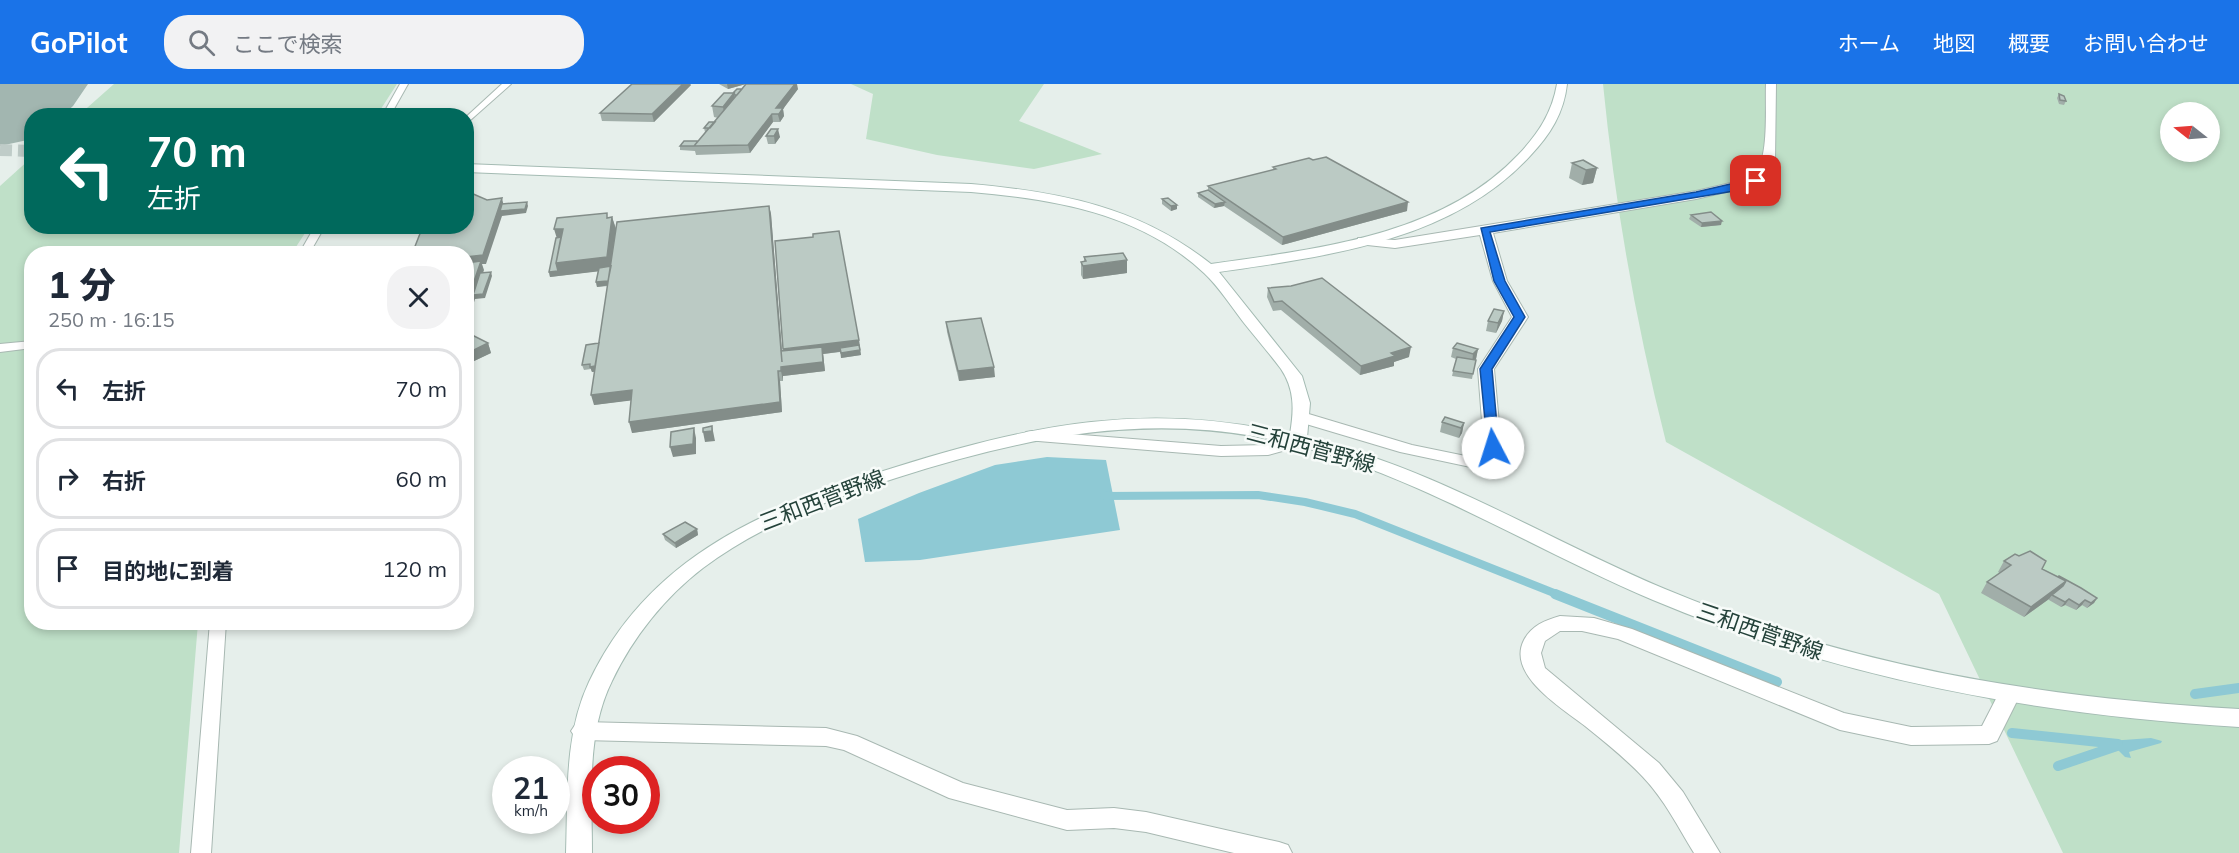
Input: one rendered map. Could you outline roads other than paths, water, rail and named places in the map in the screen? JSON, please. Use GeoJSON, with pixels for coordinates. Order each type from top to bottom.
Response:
{"type":"FeatureCollection","features":[{"type":"Feature","properties":{"kind":"street"},"geometry":{"type":"LineString","coordinates":[[1209,269],[1291,257],[1363,241],[1461,205],[1492,187],[1524,160],[1541,137],[1561,98],[1562,84]]}},
{"type":"Feature","properties":{"kind":"street"},"geometry":{"type":"LineString","coordinates":[[1363,241],[1395,244],[1696,195],[1734,188],[1756,181],[1764,174],[1769,160],[1771,84]]}},
{"type":"Feature","properties":{"kind":"street"},"geometry":{"type":"LineString","coordinates":[[474,168],[971,188],[1026,193],[1077,202],[1127,218],[1152,229],[1182,247],[1209,269],[1286,366],[1300,389],[1302,417],[1298,441]]}},
{"type":"Feature","properties":{"kind":"street"},"geometry":{"type":"LineString","coordinates":[[1302,417],[1330,422],[1378,440],[1435,456],[1494,467],[1486,369],[1520,317],[1500,281],[1485,230]]}},
{"type":"Feature","properties":{"kind":"street","name":"三和西菅野線"},"geometry":{"type":"LineString","coordinates":[[579,853],[583,732],[598,684],[624,637],[659,593],[700,558],[742,530],[826,493],[1024,435],[1082,425],[1146,421],[1257,432],[1298,441],[1382,466],[1426,484],[1604,571],[1722,621],[1855,662],[2008,697],[2166,715],[2239,718]]}},
{"type":"Feature","properties":{"kind":"street"},"geometry":{"type":"LineString","coordinates":[[1707,853],[1680,808],[1652,771],[1618,740],[1552,688],[1534,668],[1530,651],[1534,638],[1547,627],[1565,623],[1590,624],[1625,634],[1830,717],[1911,736],[1989,735],[2008,697]]}},
{"type":"Feature","properties":{"kind":"street"},"geometry":{"type":"LineString","coordinates":[[583,732],[826,737],[849,742],[958,791],[1058,818],[1146,822],[1279,853]]}},
{"type":"Feature","properties":{"kind":"lane"},"geometry":{"type":"LineString","coordinates":[[390,108],[404,84]]}},
{"type":"Feature","properties":{"kind":"lane"},"geometry":{"type":"LineString","coordinates":[[474,115],[507,84]]}},
{"type":"Feature","properties":{"kind":"lane"},"geometry":{"type":"LineString","coordinates":[[0,348],[24,345]]}},
{"type":"Feature","properties":{"kind":"lane"},"geometry":{"type":"LineString","coordinates":[[201,853],[217,630]]}},
{"type":"Feature","properties":{"kind":"water"},"geometry":{"type":"Polygon","coordinates":[[[1047,457],[1106,460],[1120,530],[920,560],[865,562],[858,519],[919,493],[995,465],[1047,457]]]}},
{"type":"Feature","properties":{"kind":"water"},"geometry":{"type":"Polygon","coordinates":[[[2151,738],[2162,741],[2129,752],[2131,758],[2125,757],[2109,741],[2151,738]]]}},
{"type":"Feature","properties":{"kind":"waterway"},"geometry":{"type":"LineString","coordinates":[[1104,496],[1258,495],[1305,502],[1355,514],[1559,595]]}},
{"type":"Feature","properties":{"kind":"waterway"},"geometry":{"type":"LineString","coordinates":[[1555,594],[1777,682]]}},
{"type":"Feature","properties":{"kind":"waterway"},"geometry":{"type":"LineString","coordinates":[[2195,694],[2239,688]]}},
{"type":"Feature","properties":{"kind":"waterway"},"geometry":{"type":"LineString","coordinates":[[2012,733],[2118,744]]}},
{"type":"Feature","properties":{"kind":"waterway"},"geometry":{"type":"LineString","coordinates":[[2058,766],[2117,746]]}},
{"type":"Feature","properties":{"kind":"tunnel"},"geometry":{"type":"LineString","coordinates":[[0,150],[24,151]]}}]}
